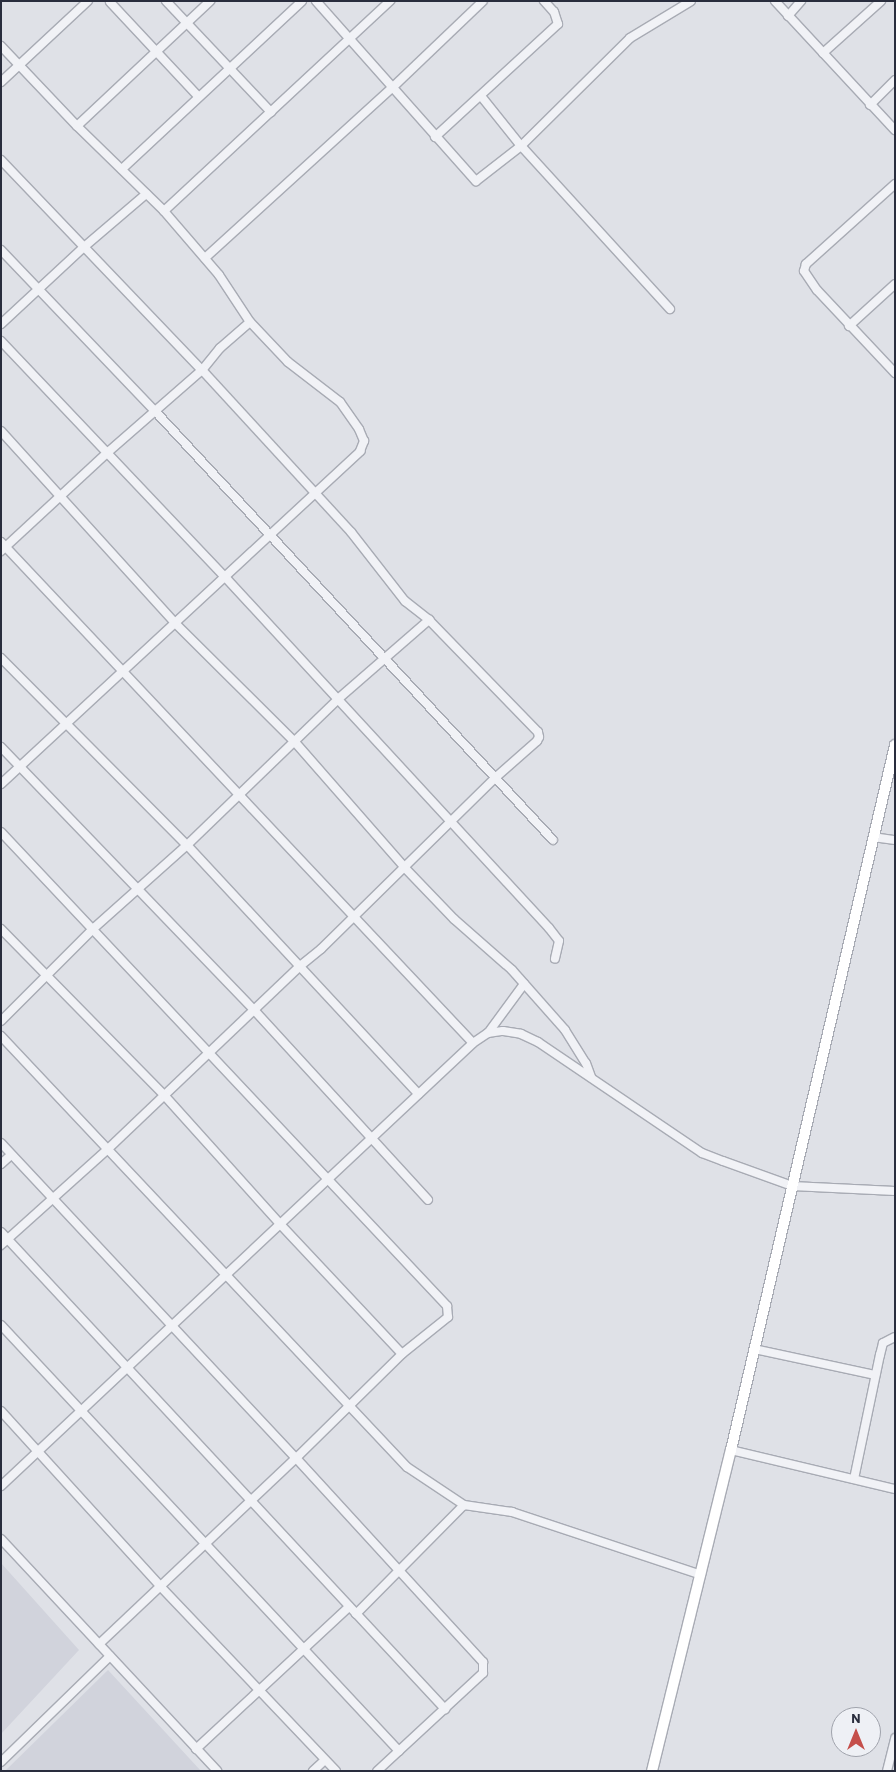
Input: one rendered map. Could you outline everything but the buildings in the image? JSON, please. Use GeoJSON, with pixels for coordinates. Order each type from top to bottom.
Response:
{"type":"FeatureCollection","features":[{"type":"Feature","properties":{"kind":"main road"},"geometry":{"type":"LineString","coordinates":[[652,1771],[731,1450],[895,745]]}},
{"type":"Feature","properties":{"kind":"street"},"geometry":{"type":"LineString","coordinates":[[1,82],[88,1]]}},
{"type":"Feature","properties":{"kind":"street"},"geometry":{"type":"LineString","coordinates":[[166,1],[271,112]]}},
{"type":"Feature","properties":{"kind":"street"},"geometry":{"type":"LineString","coordinates":[[77,126],[210,1]]}},
{"type":"Feature","properties":{"kind":"street"},"geometry":{"type":"LineString","coordinates":[[122,169],[302,1]]}},
{"type":"Feature","properties":{"kind":"street"},"geometry":{"type":"LineString","coordinates":[[316,1],[476,181],[521,146],[630,38],[691,1]]}},
{"type":"Feature","properties":{"kind":"street"},"geometry":{"type":"LineString","coordinates":[[164,211],[390,1]]}},
{"type":"Feature","properties":{"kind":"street"},"geometry":{"type":"LineString","coordinates":[[205,258],[393,87],[484,1]]}},
{"type":"Feature","properties":{"kind":"street"},"geometry":{"type":"LineString","coordinates":[[435,137],[558,24],[554,12],[544,1]]}},
{"type":"Feature","properties":{"kind":"street"},"geometry":{"type":"LineString","coordinates":[[775,1],[895,130]]}},
{"type":"Feature","properties":{"kind":"street"},"geometry":{"type":"LineString","coordinates":[[788,16],[801,1]]}},
{"type":"Feature","properties":{"kind":"street"},"geometry":{"type":"LineString","coordinates":[[824,53],[881,1]]}},
{"type":"Feature","properties":{"kind":"street"},"geometry":{"type":"LineString","coordinates":[[110,2],[199,97]]}},
{"type":"Feature","properties":{"kind":"street"},"geometry":{"type":"LineString","coordinates":[[1,46],[77,126],[164,211],[220,275],[250,322],[288,362],[340,402],[359,429],[364,441],[360,452],[226,578],[175,622],[123,673],[1,784]]}},
{"type":"Feature","properties":{"kind":"street"},"geometry":{"type":"LineString","coordinates":[[870,105],[895,80]]}},
{"type":"Feature","properties":{"kind":"street"},"geometry":{"type":"LineString","coordinates":[[481,96],[521,146],[670,308]]}},
{"type":"Feature","properties":{"kind":"street"},"geometry":{"type":"LineString","coordinates":[[1,160],[202,370],[316,493],[351,532],[405,601],[429,620],[538,732],[537,741],[451,820],[354,918],[299,967],[255,1011],[108,1149],[1,1245]]}},
{"type":"Feature","properties":{"kind":"street"},"geometry":{"type":"LineString","coordinates":[[894,371],[849,326],[804,271],[806,264],[895,184]]}},
{"type":"Feature","properties":{"kind":"street"},"geometry":{"type":"LineString","coordinates":[[1,324],[84,247],[146,194]]}},
{"type":"Feature","properties":{"kind":"street"},"geometry":{"type":"LineString","coordinates":[[1,250],[155,411],[553,840]]}},
{"type":"Feature","properties":{"kind":"street"},"geometry":{"type":"LineString","coordinates":[[849,326],[895,284]]}},
{"type":"Feature","properties":{"kind":"street"},"geometry":{"type":"LineString","coordinates":[[250,322],[220,348],[202,370],[3,547],[473,1043]]}},
{"type":"Feature","properties":{"kind":"street"},"geometry":{"type":"LineString","coordinates":[[1,341],[108,452],[425,795],[451,820],[559,941],[555,959]]}},
{"type":"Feature","properties":{"kind":"street"},"geometry":{"type":"LineString","coordinates":[[1,431],[62,495],[175,622],[294,741],[405,868],[454,919],[512,970],[565,1030],[586,1062],[591,1077]]}},
{"type":"Feature","properties":{"kind":"street"},"geometry":{"type":"LineString","coordinates":[[1,1021],[94,928],[239,796],[338,699],[429,620]]}},
{"type":"Feature","properties":{"kind":"street"},"geometry":{"type":"LineString","coordinates":[[1,658],[186,845],[418,1094]]}},
{"type":"Feature","properties":{"kind":"street"},"geometry":{"type":"LineString","coordinates":[[1,747],[255,1011],[428,1200]]}},
{"type":"Feature","properties":{"kind":"street"},"geometry":{"type":"LineString","coordinates":[[1,832],[94,928],[327,1180],[447,1306],[448,1317],[402,1354],[296,1458],[99,1644]]}},
{"type":"Feature","properties":{"kind":"street"},"geometry":{"type":"LineString","coordinates":[[873,837],[895,840]]}},
{"type":"Feature","properties":{"kind":"street"},"geometry":{"type":"LineString","coordinates":[[1,929],[46,977],[164,1095],[280,1224],[402,1354]]}},
{"type":"Feature","properties":{"kind":"street"},"geometry":{"type":"LineString","coordinates":[[1,1486],[418,1094],[473,1043],[488,1033],[524,984]]}},
{"type":"Feature","properties":{"kind":"street"},"geometry":{"type":"LineString","coordinates":[[488,1033],[503,1031],[521,1034],[538,1042],[702,1153],[792,1186],[895,1191]]}},
{"type":"Feature","properties":{"kind":"street"},"geometry":{"type":"LineString","coordinates":[[1,1036],[408,1467],[464,1506],[512,1512],[700,1575]]}},
{"type":"Feature","properties":{"kind":"street"},"geometry":{"type":"LineString","coordinates":[[1,1143],[296,1458],[483,1662],[483,1673],[377,1771]]}},
{"type":"Feature","properties":{"kind":"street"},"geometry":{"type":"LineString","coordinates":[[1,1164],[11,1155]]}},
{"type":"Feature","properties":{"kind":"street"},"geometry":{"type":"LineString","coordinates":[[1,1232],[445,1709]]}},
{"type":"Feature","properties":{"kind":"street"},"geometry":{"type":"LineString","coordinates":[[1,1326],[82,1410],[399,1751]]}},
{"type":"Feature","properties":{"kind":"street"},"geometry":{"type":"LineString","coordinates":[[854,1479],[874,1375],[883,1343],[895,1337]]}},
{"type":"Feature","properties":{"kind":"street"},"geometry":{"type":"LineString","coordinates":[[754,1349],[874,1375]]}},
{"type":"Feature","properties":{"kind":"street"},"geometry":{"type":"LineString","coordinates":[[1,1412],[160,1586],[336,1771]]}},
{"type":"Feature","properties":{"kind":"street"},"geometry":{"type":"LineString","coordinates":[[731,1450],[895,1489]]}},
{"type":"Feature","properties":{"kind":"street"},"geometry":{"type":"LineString","coordinates":[[356,1614],[464,1506]]}},
{"type":"Feature","properties":{"kind":"street"},"geometry":{"type":"LineString","coordinates":[[1,1539],[217,1771]]}},
{"type":"Feature","properties":{"kind":"street"},"geometry":{"type":"LineString","coordinates":[[196,1749],[349,1608]]}},
{"type":"Feature","properties":{"kind":"street"},"geometry":{"type":"LineString","coordinates":[[1,1762],[110,1656]]}},
{"type":"Feature","properties":{"kind":"street"},"geometry":{"type":"LineString","coordinates":[[887,1771],[895,1738]]}},
{"type":"Feature","properties":{"kind":"street"},"geometry":{"type":"LineString","coordinates":[[313,1771],[325,1760]]}},
{"type":"Feature","properties":{"kind":"shaded area"},"geometry":{"type":"Polygon","coordinates":[[[1,1563],[79,1650],[1,1734],[1,1563]]]}},
{"type":"Feature","properties":{"kind":"shaded area"},"geometry":{"type":"Polygon","coordinates":[[[108,1670],[201,1771],[5,1771],[108,1670]]]}}]}
